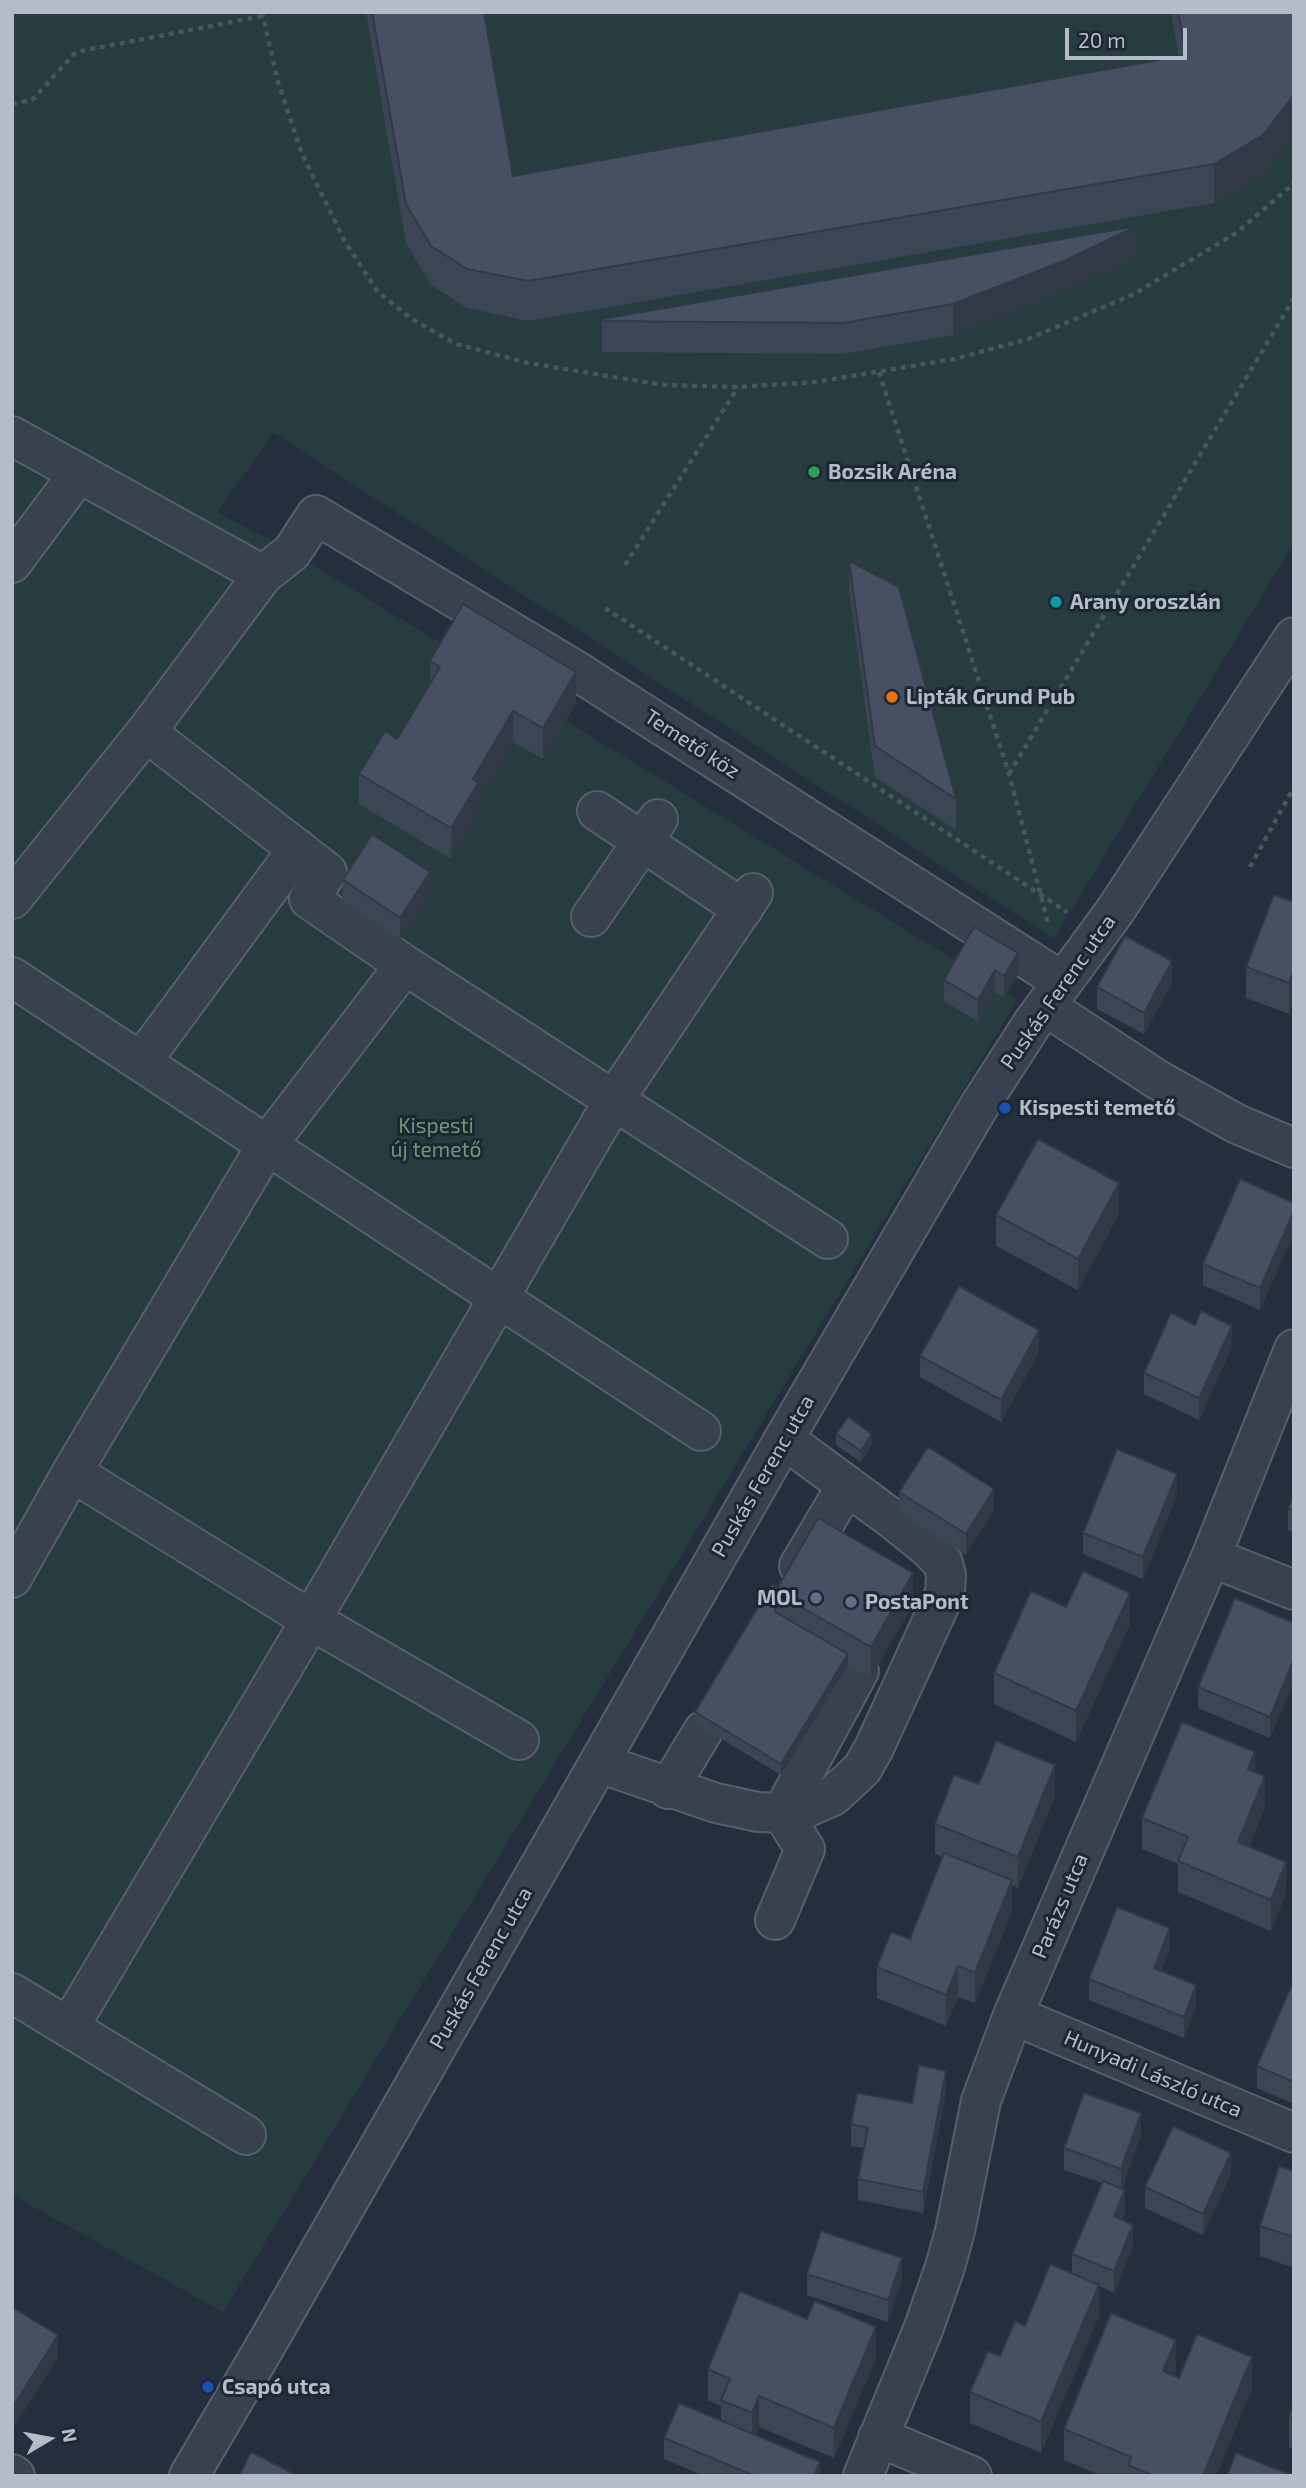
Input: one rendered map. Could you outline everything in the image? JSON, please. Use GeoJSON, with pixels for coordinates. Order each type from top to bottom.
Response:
{"type":"FeatureCollection","features":[{"type":"Feature","properties":{"kind":"street"},"geometry":{"type":"LineString","coordinates":[[12,436],[263,575],[146,732],[12,899]]}},
{"type":"Feature","properties":{"kind":"street"},"geometry":{"type":"LineString","coordinates":[[12,563],[79,473]]}},
{"type":"Feature","properties":{"kind":"street","name":"Temető köz"},"geometry":{"type":"LineString","coordinates":[[263,575],[292,552],[316,514],[572,668],[1054,994],[1158,1080],[1237,1124],[1294,1148]]}},
{"type":"Feature","properties":{"kind":"street","name":"Puskás Ferenc utca"},"geometry":{"type":"LineString","coordinates":[[189,2476],[784,1439],[978,1108],[1054,994],[1099,933],[1294,637]]}},
{"type":"Feature","properties":{"kind":"street"},"geometry":{"type":"LineString","coordinates":[[146,732],[327,872],[309,899],[405,965],[828,1239]]}},
{"type":"Feature","properties":{"kind":"street"},"geometry":{"type":"LineString","coordinates":[[69,2027],[311,1620],[614,1100],[748,901],[650,830],[597,811]]}},
{"type":"Feature","properties":{"kind":"street"},"geometry":{"type":"LineString","coordinates":[[591,917],[650,830]]}},
{"type":"Feature","properties":{"kind":"street"},"geometry":{"type":"LineString","coordinates":[[141,1062],[298,849]]}},
{"type":"Feature","properties":{"kind":"street"},"geometry":{"type":"LineString","coordinates":[[12,1578],[267,1145],[405,965]]}},
{"type":"Feature","properties":{"kind":"street"},"geometry":{"type":"LineString","coordinates":[[12,977],[701,1431]]}},
{"type":"Feature","properties":{"kind":"street","name":"Parázs utca"},"geometry":{"type":"LineString","coordinates":[[863,2476],[924,2327],[945,2267],[955,2231],[981,2101],[1013,2015],[1211,1557],[1294,1349]]}},
{"type":"Feature","properties":{"kind":"street"},"geometry":{"type":"LineString","coordinates":[[599,1763],[668,1789],[716,1803],[758,1812],[782,1813],[808,1807],[833,1796],[862,1769],[874,1748],[945,1593],[946,1575],[943,1563],[927,1547],[784,1439]]}},
{"type":"Feature","properties":{"kind":"street"},"geometry":{"type":"LineString","coordinates":[[72,1472],[311,1620],[519,1740]]}},
{"type":"Feature","properties":{"kind":"street"},"geometry":{"type":"LineString","coordinates":[[780,1598],[847,1485]]}},
{"type":"Feature","properties":{"kind":"street"},"geometry":{"type":"LineString","coordinates":[[908,1581],[927,1547]]}},
{"type":"Feature","properties":{"kind":"street"},"geometry":{"type":"LineString","coordinates":[[1211,1557],[1294,1590]]}},
{"type":"Feature","properties":{"kind":"street"},"geometry":{"type":"LineString","coordinates":[[782,1813],[859,1671]]}},
{"type":"Feature","properties":{"kind":"street"},"geometry":{"type":"LineString","coordinates":[[668,1789],[703,1731]]}},
{"type":"Feature","properties":{"kind":"street"},"geometry":{"type":"LineString","coordinates":[[775,1920],[805,1849],[782,1813]]}},
{"type":"Feature","properties":{"kind":"street"},"geometry":{"type":"LineString","coordinates":[[12,1993],[246,2135]]}},
{"type":"Feature","properties":{"kind":"street","name":"Hunyadi László utca"},"geometry":{"type":"LineString","coordinates":[[1013,2015],[1294,2133]]}},
{"type":"Feature","properties":{"kind":"street"},"geometry":{"type":"LineString","coordinates":[[878,2437],[972,2476]]}},
{"type":"Feature","properties":{"kind":"path"},"geometry":{"type":"LineString","coordinates":[[12,104],[32,100],[76,52],[262,14],[278,82],[308,166],[344,240],[377,291],[410,318],[456,344],[527,363],[663,385],[738,387],[816,382],[954,359],[1028,339],[1134,294],[1236,233],[1294,181]]}},
{"type":"Feature","properties":{"kind":"path"},"geometry":{"type":"LineString","coordinates":[[1009,775],[1294,298]]}},
{"type":"Feature","properties":{"kind":"path"},"geometry":{"type":"LineString","coordinates":[[879,372],[1009,775],[1040,894],[1054,994]]}},
{"type":"Feature","properties":{"kind":"path"},"geometry":{"type":"LineString","coordinates":[[625,565],[738,387]]}},
{"type":"Feature","properties":{"kind":"path"},"geometry":{"type":"LineString","coordinates":[[605,608],[1099,933]]}},
{"type":"Feature","properties":{"kind":"path"},"geometry":{"type":"LineString","coordinates":[[1250,867],[1294,787]]}},
{"type":"Feature","properties":{"kind":"green space","name":"Kispesti új temető"},"geometry":{"type":"Polygon","coordinates":[[[12,12],[1294,12],[1294,543],[1054,939],[274,433],[217,512],[292,552],[1018,999],[223,2312],[12,2195],[12,12]]]}},
{"type":"Feature","properties":{"kind":"building"},"geometry":{"type":"Polygon","coordinates":[[[372,12],[484,12],[513,176],[1186,55],[1178,12],[1294,12],[1294,95],[1263,135],[1214,164],[528,281],[467,269],[431,246],[406,204],[372,12]]]}},
{"type":"Feature","properties":{"kind":"building"},"geometry":{"type":"Polygon","coordinates":[[[1137,226],[1066,260],[953,304],[843,323],[602,321],[602,319],[1137,226]]]}},
{"type":"Feature","properties":{"kind":"building","name":"Lipták Grund Pub"},"geometry":{"type":"Polygon","coordinates":[[[849,561],[899,587],[956,799],[875,746],[849,561]]]}},
{"type":"Feature","properties":{"kind":"building"},"geometry":{"type":"Polygon","coordinates":[[[463,604],[576,672],[543,728],[513,711],[473,779],[478,783],[451,828],[359,774],[385,731],[397,739],[440,667],[430,661],[463,604]]]}},
{"type":"Feature","properties":{"kind":"building"},"geometry":{"type":"Polygon","coordinates":[[[372,834],[430,872],[400,918],[343,880],[372,834]]]}},
{"type":"Feature","properties":{"kind":"building"},"geometry":{"type":"Polygon","coordinates":[[[1274,895],[1294,902],[1294,969],[1289,983],[1246,967],[1274,895]]]}},
{"type":"Feature","properties":{"kind":"building"},"geometry":{"type":"Polygon","coordinates":[[[974,927],[1018,953],[1004,976],[995,970],[978,1000],[944,980],[974,927]]]}},
{"type":"Feature","properties":{"kind":"building"},"geometry":{"type":"Polygon","coordinates":[[[1125,936],[1172,961],[1144,1013],[1097,987],[1125,936]]]}},
{"type":"Feature","properties":{"kind":"building"},"geometry":{"type":"Polygon","coordinates":[[[1038,1139],[1119,1183],[1078,1259],[996,1215],[1038,1139]]]}},
{"type":"Feature","properties":{"kind":"building"},"geometry":{"type":"Polygon","coordinates":[[[1240,1179],[1294,1203],[1294,1211],[1260,1288],[1203,1264],[1240,1179]]]}},
{"type":"Feature","properties":{"kind":"building"},"geometry":{"type":"Polygon","coordinates":[[[959,1286],[1039,1330],[1001,1400],[920,1356],[959,1286]]]}},
{"type":"Feature","properties":{"kind":"building"},"geometry":{"type":"Polygon","coordinates":[[[1201,1311],[1232,1326],[1199,1398],[1144,1373],[1171,1313],[1195,1325],[1201,1311]]]}},
{"type":"Feature","properties":{"kind":"building"},"geometry":{"type":"Polygon","coordinates":[[[848,1417],[872,1434],[861,1451],[836,1434],[848,1417]]]}},
{"type":"Feature","properties":{"kind":"building"},"geometry":{"type":"Polygon","coordinates":[[[928,1447],[994,1489],[966,1534],[899,1492],[928,1447]]]}},
{"type":"Feature","properties":{"kind":"building"},"geometry":{"type":"Polygon","coordinates":[[[1117,1449],[1177,1474],[1143,1557],[1083,1533],[1117,1449]]]}},
{"type":"Feature","properties":{"kind":"building"},"geometry":{"type":"Polygon","coordinates":[[[1294,1496],[1294,1511],[1288,1509],[1294,1496]]]}},
{"type":"Feature","properties":{"kind":"building"},"geometry":{"type":"Polygon","coordinates":[[[818,1518],[913,1573],[871,1647],[775,1592],[818,1518]]]}},
{"type":"Feature","properties":{"kind":"building"},"geometry":{"type":"Polygon","coordinates":[[[1083,1571],[1130,1593],[1076,1711],[994,1673],[1031,1591],[1066,1607],[1083,1571]]]}},
{"type":"Feature","properties":{"kind":"building"},"geometry":{"type":"Polygon","coordinates":[[[772,1584],[778,1587],[775,1592],[775,1612],[848,1654],[781,1764],[695,1712],[772,1584]]]}},
{"type":"Feature","properties":{"kind":"building"},"geometry":{"type":"Polygon","coordinates":[[[1235,1598],[1294,1623],[1294,1659],[1270,1717],[1198,1687],[1235,1598]]]}},
{"type":"Feature","properties":{"kind":"building"},"geometry":{"type":"Polygon","coordinates":[[[1182,1722],[1255,1752],[1248,1769],[1265,1776],[1238,1842],[1286,1862],[1271,1900],[1178,1861],[1188,1837],[1142,1818],[1182,1722]]]}},
{"type":"Feature","properties":{"kind":"building"},"geometry":{"type":"Polygon","coordinates":[[[996,1741],[1055,1765],[1018,1857],[935,1824],[954,1775],[979,1784],[996,1741]]]}},
{"type":"Feature","properties":{"kind":"building"},"geometry":{"type":"Polygon","coordinates":[[[944,1853],[1012,1880],[975,1973],[958,1966],[946,1995],[877,1967],[891,1932],[910,1939],[944,1853]]]}},
{"type":"Feature","properties":{"kind":"building"},"geometry":{"type":"Polygon","coordinates":[[[1117,1907],[1170,1928],[1154,1968],[1196,1985],[1184,2017],[1089,1979],[1117,1907]]]}},
{"type":"Feature","properties":{"kind":"building"},"geometry":{"type":"Polygon","coordinates":[[[1294,1982],[1294,2082],[1257,2066],[1294,1982]]]}},
{"type":"Feature","properties":{"kind":"building"},"geometry":{"type":"Polygon","coordinates":[[[919,2065],[946,2071],[923,2192],[858,2179],[868,2128],[851,2124],[857,2093],[912,2103],[919,2065]]]}},
{"type":"Feature","properties":{"kind":"building"},"geometry":{"type":"Polygon","coordinates":[[[1084,2093],[1141,2113],[1121,2169],[1064,2148],[1084,2093]]]}},
{"type":"Feature","properties":{"kind":"building"},"geometry":{"type":"Polygon","coordinates":[[[1173,2126],[1231,2153],[1203,2214],[1145,2187],[1173,2126]]]}},
{"type":"Feature","properties":{"kind":"building"},"geometry":{"type":"Polygon","coordinates":[[[1279,2166],[1294,2171],[1294,2237],[1260,2226],[1279,2166]]]}},
{"type":"Feature","properties":{"kind":"building"},"geometry":{"type":"Polygon","coordinates":[[[1103,2181],[1125,2190],[1114,2216],[1133,2225],[1114,2271],[1072,2254],[1103,2181]]]}},
{"type":"Feature","properties":{"kind":"building"},"geometry":{"type":"Polygon","coordinates":[[[821,2231],[902,2258],[888,2300],[807,2274],[821,2231]]]}},
{"type":"Feature","properties":{"kind":"building"},"geometry":{"type":"Polygon","coordinates":[[[1050,2264],[1099,2285],[1041,2422],[970,2392],[988,2351],[1000,2356],[1015,2321],[1025,2326],[1050,2264]]]}},
{"type":"Feature","properties":{"kind":"building"},"geometry":{"type":"Polygon","coordinates":[[[740,2291],[807,2319],[815,2301],[876,2327],[834,2428],[759,2396],[752,2413],[721,2400],[730,2379],[708,2369],[740,2291]]]}},
{"type":"Feature","properties":{"kind":"building"},"geometry":{"type":"Polygon","coordinates":[[[12,2307],[58,2335],[14,2405],[12,2404],[12,2307]]]}},
{"type":"Feature","properties":{"kind":"building"},"geometry":{"type":"Polygon","coordinates":[[[1111,2313],[1176,2340],[1163,2371],[1179,2378],[1197,2334],[1252,2357],[1203,2476],[1154,2476],[1128,2465],[1131,2457],[1064,2429],[1111,2313]]]}},
{"type":"Feature","properties":{"kind":"building"},"geometry":{"type":"Polygon","coordinates":[[[679,2403],[820,2462],[814,2476],[755,2476],[664,2438],[679,2403]]]}},
{"type":"Feature","properties":{"kind":"building"},"geometry":{"type":"Polygon","coordinates":[[[1294,2404],[1294,2418],[1289,2416],[1294,2404]]]}},
{"type":"Feature","properties":{"kind":"building"},"geometry":{"type":"Polygon","coordinates":[[[251,2452],[298,2476],[239,2476],[251,2452]]]}},
{"type":"Feature","properties":{"kind":"building"},"geometry":{"type":"Polygon","coordinates":[[[1236,2453],[1294,2476],[1227,2476],[1236,2453]]]}},
{"type":"Feature","properties":{"kind":"place","name":"Bozsik Aréna"},"geometry":{"type":"Point","coordinates":[814,472]}},
{"type":"Feature","properties":{"kind":"place","name":"Arany oroszlán"},"geometry":{"type":"Point","coordinates":[1056,602]}},
{"type":"Feature","properties":{"kind":"place","name":"Lipták Grund Pub"},"geometry":{"type":"Point","coordinates":[892,697]}},
{"type":"Feature","properties":{"kind":"place","name":"Kispesti temető"},"geometry":{"type":"Point","coordinates":[1005,1108]}},
{"type":"Feature","properties":{"kind":"place","name":"MOL"},"geometry":{"type":"Point","coordinates":[816,1598]}},
{"type":"Feature","properties":{"kind":"place","name":"PostaPont"},"geometry":{"type":"Point","coordinates":[851,1602]}},
{"type":"Feature","properties":{"kind":"place","name":"Csapó utca"},"geometry":{"type":"Point","coordinates":[208,2387]}}]}
